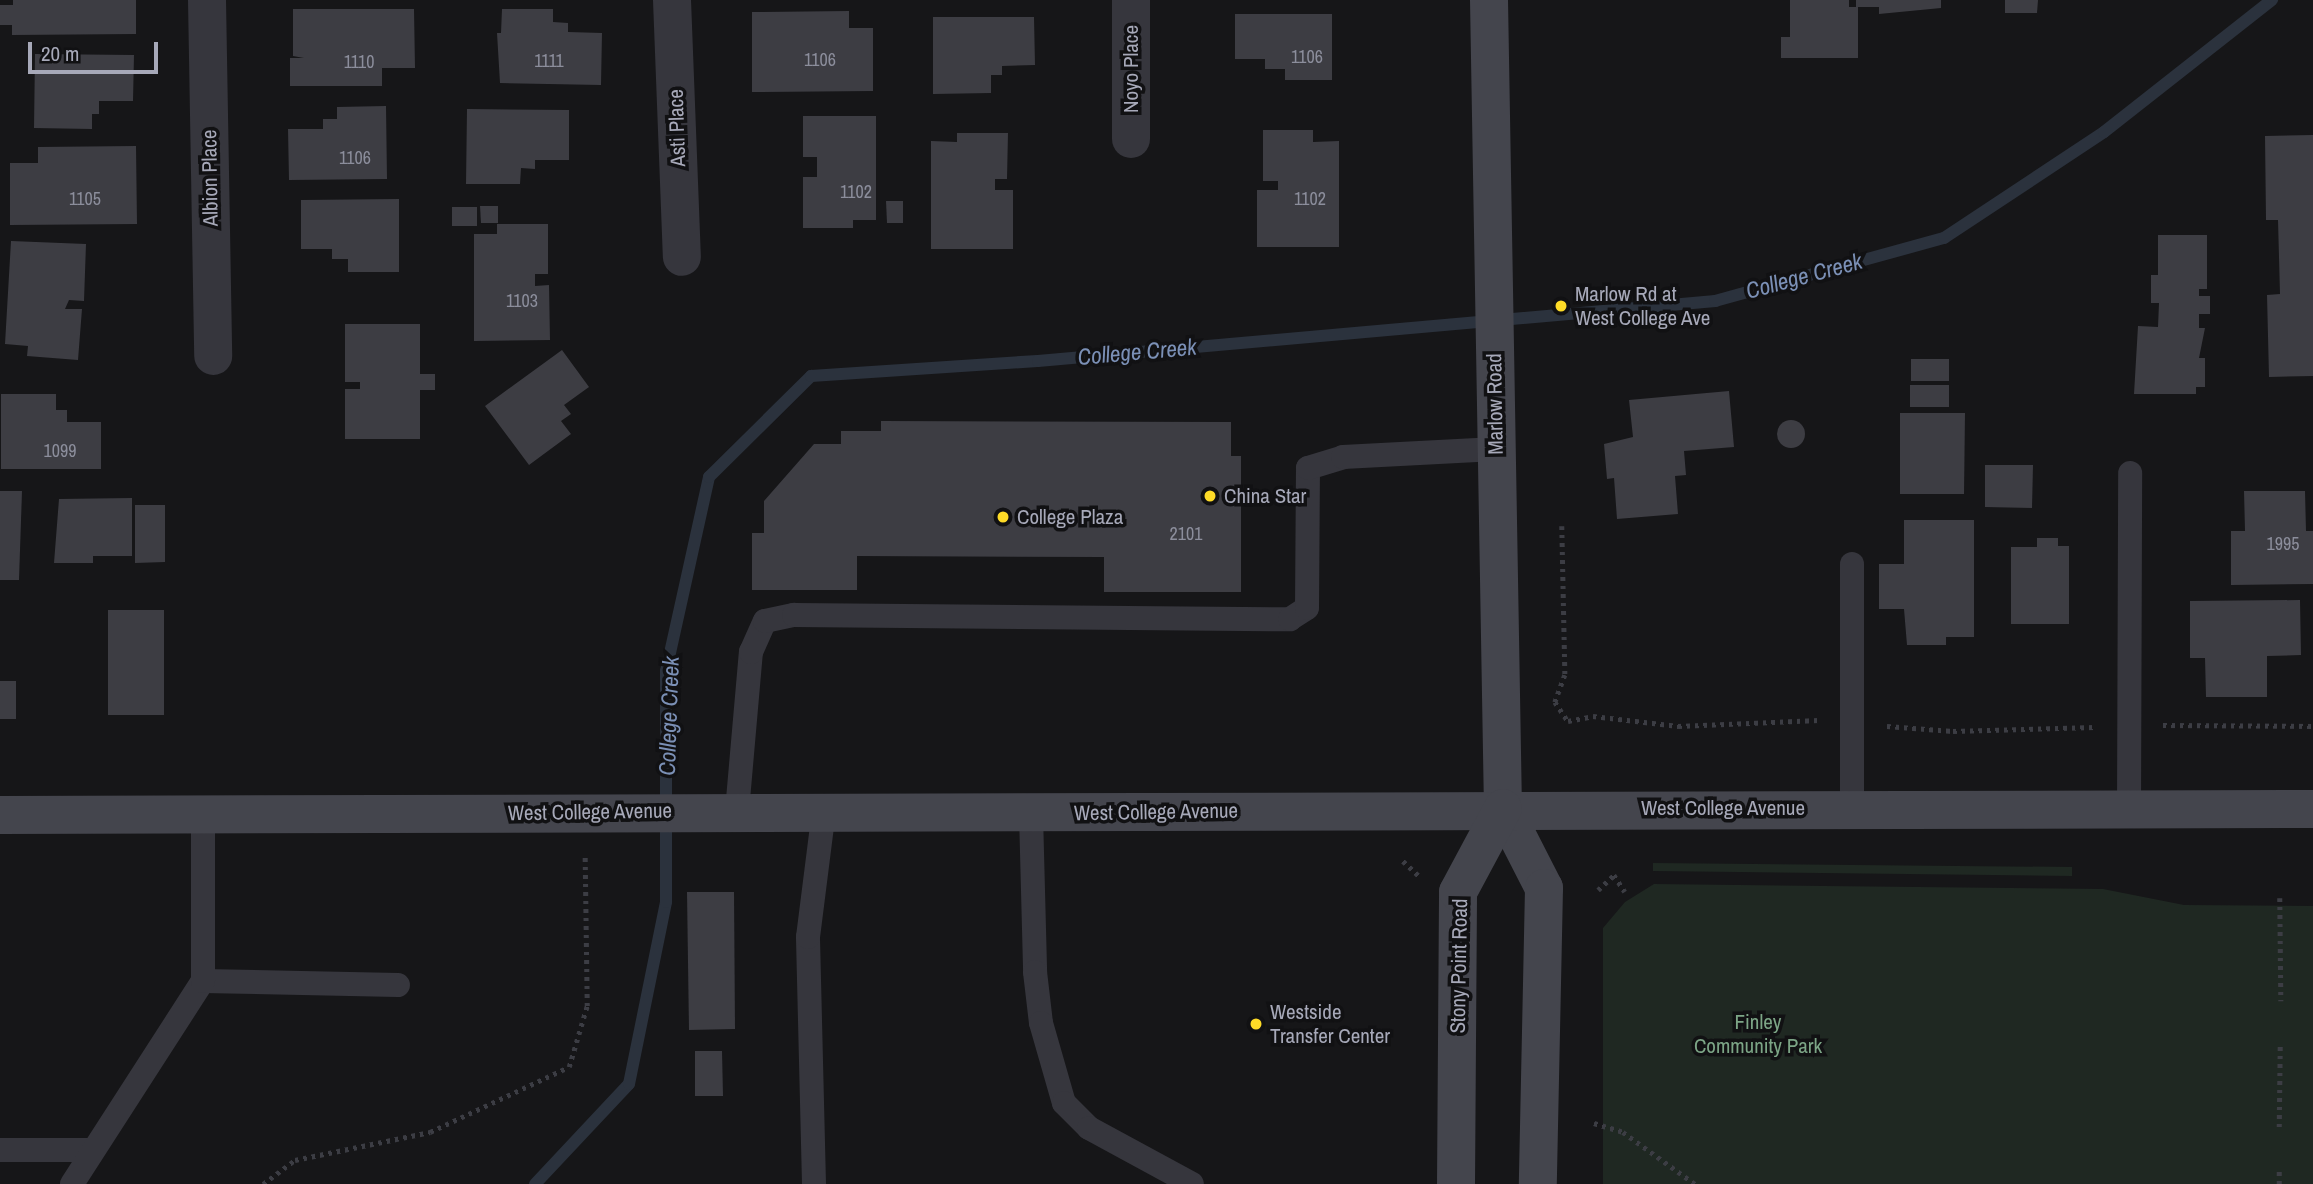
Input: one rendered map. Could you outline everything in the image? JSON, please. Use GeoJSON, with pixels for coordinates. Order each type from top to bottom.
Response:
{"type":"FeatureCollection","features":[{"type":"Feature","properties":{"kind":"main road","name":"Marlow Road"},"geometry":{"type":"LineString","coordinates":[[1489,0],[1503,808]]}},
{"type":"Feature","properties":{"kind":"main road","name":"West College Avenue"},"geometry":{"type":"LineString","coordinates":[[0,815],[583,814],[681,811],[1031,814],[1503,808],[2313,809]]}},
{"type":"Feature","properties":{"kind":"main road","name":"Stony Point Road"},"geometry":{"type":"LineString","coordinates":[[1457,1184],[1458,892],[1503,808]]}},
{"type":"Feature","properties":{"kind":"main road"},"geometry":{"type":"LineString","coordinates":[[1503,808],[1544,888],[1538,1184]]}},
{"type":"Feature","properties":{"kind":"street","name":"Albion Place"},"geometry":{"type":"LineString","coordinates":[[207,0],[213,356]]}},
{"type":"Feature","properties":{"kind":"street","name":"Asti Place"},"geometry":{"type":"LineString","coordinates":[[672,0],[682,257]]}},
{"type":"Feature","properties":{"kind":"street","name":"Noyo Place"},"geometry":{"type":"LineString","coordinates":[[1130,0],[1131,139]]}},
{"type":"Feature","properties":{"kind":"lane"},"geometry":{"type":"LineString","coordinates":[[737,811],[751,652],[765,621],[794,615],[1290,619],[1307,608],[1308,468],[1322,460],[1343,457],[1496,449]]}},
{"type":"Feature","properties":{"kind":"lane"},"geometry":{"type":"LineString","coordinates":[[2129,809],[2130,473]]}},
{"type":"Feature","properties":{"kind":"lane"},"geometry":{"type":"LineString","coordinates":[[1852,564],[1852,808]]}},
{"type":"Feature","properties":{"kind":"lane"},"geometry":{"type":"LineString","coordinates":[[814,1184],[808,937],[824,811]]}},
{"type":"Feature","properties":{"kind":"lane"},"geometry":{"type":"LineString","coordinates":[[72,1184],[203,981],[203,813]]}},
{"type":"Feature","properties":{"kind":"lane"},"geometry":{"type":"LineString","coordinates":[[1031,814],[1035,972],[1041,1023],[1064,1102],[1088,1128],[1192,1184]]}},
{"type":"Feature","properties":{"kind":"lane"},"geometry":{"type":"LineString","coordinates":[[203,981],[398,985]]}},
{"type":"Feature","properties":{"kind":"lane"},"geometry":{"type":"LineString","coordinates":[[0,1150],[93,1150]]}},
{"type":"Feature","properties":{"kind":"path"},"geometry":{"type":"LineString","coordinates":[[1562,526],[1565,675],[1555,702],[1567,721],[1593,716],[1678,726],[1802,718],[1953,731],[2129,725],[2313,726]]}},
{"type":"Feature","properties":{"kind":"path"},"geometry":{"type":"LineString","coordinates":[[263,1184],[295,1160],[429,1132],[569,1067],[587,1006],[583,814]]}},
{"type":"Feature","properties":{"kind":"path"},"geometry":{"type":"LineString","coordinates":[[1403,860],[1426,882]]}},
{"type":"Feature","properties":{"kind":"path"},"geometry":{"type":"LineString","coordinates":[[1598,890],[1614,875],[1625,892]]}},
{"type":"Feature","properties":{"kind":"path"},"geometry":{"type":"LineString","coordinates":[[2280,898],[2281,1001]]}},
{"type":"Feature","properties":{"kind":"path"},"geometry":{"type":"LineString","coordinates":[[2279,1127],[2280,1042]]}},
{"type":"Feature","properties":{"kind":"path"},"geometry":{"type":"LineString","coordinates":[[1594,1124],[1623,1132],[1695,1184]]}},
{"type":"Feature","properties":{"kind":"path"},"geometry":{"type":"LineString","coordinates":[[2279,1167],[2279,1184]]}},
{"type":"Feature","properties":{"kind":"green space"},"geometry":{"type":"Polygon","coordinates":[[[1653,863],[2072,867],[2072,876],[1653,871],[1653,863]]]}},
{"type":"Feature","properties":{"kind":"green space","name":"Finley Community Park"},"geometry":{"type":"Polygon","coordinates":[[[1654,884],[2103,889],[2184,905],[2313,906],[2313,1184],[1603,1184],[1603,928],[1625,902],[1654,884]]]}},
{"type":"Feature","properties":{"kind":"building"},"geometry":{"type":"Polygon","coordinates":[[[13,0],[136,0],[136,34],[12,35],[12,25],[0,25],[0,5],[13,5],[13,0]]]}},
{"type":"Feature","properties":{"kind":"building"},"geometry":{"type":"Polygon","coordinates":[[[1790,0],[1849,0],[1849,7],[1856,7],[1856,0],[1941,0],[1941,8],[1879,14],[1879,7],[1858,7],[1858,58],[1781,58],[1781,37],[1790,37],[1790,0]]]}},
{"type":"Feature","properties":{"kind":"building"},"geometry":{"type":"Polygon","coordinates":[[[2005,0],[2038,0],[2037,13],[2005,13],[2005,0]]]}},
{"type":"Feature","properties":{"kind":"building"},"geometry":{"type":"Polygon","coordinates":[[[293,9],[414,9],[415,68],[382,68],[382,86],[290,86],[290,58],[304,58],[293,56],[293,9]]]}},
{"type":"Feature","properties":{"kind":"building"},"geometry":{"type":"Polygon","coordinates":[[[502,9],[553,9],[553,22],[568,23],[568,32],[602,33],[601,85],[500,83],[497,33],[501,33],[502,9]]]}},
{"type":"Feature","properties":{"kind":"building"},"geometry":{"type":"Polygon","coordinates":[[[849,11],[849,28],[873,28],[873,91],[752,92],[752,12],[849,11]]]}},
{"type":"Feature","properties":{"kind":"building"},"geometry":{"type":"Polygon","coordinates":[[[1235,14],[1332,14],[1332,80],[1285,80],[1285,69],[1265,69],[1265,59],[1235,59],[1235,14]]]}},
{"type":"Feature","properties":{"kind":"building"},"geometry":{"type":"Polygon","coordinates":[[[933,17],[1034,17],[1035,65],[1002,66],[1002,75],[991,75],[991,93],[933,94],[933,17]]]}},
{"type":"Feature","properties":{"kind":"building"},"geometry":{"type":"Polygon","coordinates":[[[35,54],[134,55],[133,101],[99,101],[99,114],[92,114],[92,129],[34,128],[35,54]]]}},
{"type":"Feature","properties":{"kind":"building"},"geometry":{"type":"Polygon","coordinates":[[[386,106],[387,179],[289,180],[288,129],[323,129],[323,119],[337,119],[337,107],[386,106]]]}},
{"type":"Feature","properties":{"kind":"building"},"geometry":{"type":"Polygon","coordinates":[[[467,109],[569,110],[569,160],[535,160],[535,169],[521,168],[520,184],[466,184],[467,109]]]}},
{"type":"Feature","properties":{"kind":"building"},"geometry":{"type":"Polygon","coordinates":[[[803,116],[876,116],[876,220],[853,220],[853,228],[803,228],[803,177],[817,177],[817,157],[803,157],[803,116]]]}},
{"type":"Feature","properties":{"kind":"building"},"geometry":{"type":"Polygon","coordinates":[[[1263,130],[1313,130],[1313,142],[1339,141],[1339,247],[1257,247],[1257,190],[1278,190],[1278,181],[1263,181],[1263,130]]]}},
{"type":"Feature","properties":{"kind":"building"},"geometry":{"type":"Polygon","coordinates":[[[957,133],[1008,133],[1007,179],[995,179],[995,190],[1013,190],[1013,249],[931,249],[931,141],[957,142],[957,133]]]}},
{"type":"Feature","properties":{"kind":"building"},"geometry":{"type":"Polygon","coordinates":[[[2313,135],[2313,376],[2269,377],[2267,295],[2280,294],[2278,220],[2266,220],[2265,136],[2313,135]]]}},
{"type":"Feature","properties":{"kind":"building"},"geometry":{"type":"Polygon","coordinates":[[[136,146],[137,224],[10,225],[10,163],[38,163],[38,147],[136,146]]]}},
{"type":"Feature","properties":{"kind":"building"},"geometry":{"type":"Polygon","coordinates":[[[399,199],[399,272],[348,272],[348,259],[332,259],[332,249],[301,249],[301,200],[399,199]]]}},
{"type":"Feature","properties":{"kind":"building"},"geometry":{"type":"Polygon","coordinates":[[[886,201],[903,201],[903,223],[887,223],[886,201]]]}},
{"type":"Feature","properties":{"kind":"building"},"geometry":{"type":"Polygon","coordinates":[[[480,206],[498,206],[498,223],[481,223],[480,206]]]}},
{"type":"Feature","properties":{"kind":"building"},"geometry":{"type":"Polygon","coordinates":[[[452,207],[477,207],[477,226],[452,226],[452,207]]]}},
{"type":"Feature","properties":{"kind":"building"},"geometry":{"type":"Polygon","coordinates":[[[497,224],[548,224],[548,274],[535,274],[535,286],[549,285],[550,340],[474,341],[474,234],[497,234],[497,224]]]}},
{"type":"Feature","properties":{"kind":"building"},"geometry":{"type":"Polygon","coordinates":[[[2158,235],[2207,235],[2207,289],[2199,289],[2199,296],[2210,296],[2210,314],[2199,314],[2199,328],[2205,328],[2199,358],[2205,358],[2205,387],[2196,387],[2196,394],[2134,394],[2138,326],[2158,327],[2159,303],[2151,303],[2151,275],[2158,275],[2158,235]]]}},
{"type":"Feature","properties":{"kind":"building"},"geometry":{"type":"Polygon","coordinates":[[[11,241],[86,244],[84,301],[69,300],[65,309],[82,309],[78,360],[27,356],[28,346],[5,344],[11,241]]]}},
{"type":"Feature","properties":{"kind":"building"},"geometry":{"type":"Polygon","coordinates":[[[345,324],[420,324],[420,374],[435,374],[435,390],[420,390],[420,439],[345,439],[345,389],[360,389],[360,382],[345,382],[345,324]]]}},
{"type":"Feature","properties":{"kind":"building"},"geometry":{"type":"Polygon","coordinates":[[[562,350],[589,387],[564,405],[571,414],[561,421],[571,434],[529,465],[485,406],[562,350]]]}},
{"type":"Feature","properties":{"kind":"building"},"geometry":{"type":"Polygon","coordinates":[[[1911,359],[1949,359],[1949,381],[1911,381],[1911,359]]]}},
{"type":"Feature","properties":{"kind":"building"},"geometry":{"type":"Polygon","coordinates":[[[1910,385],[1949,385],[1949,407],[1910,407],[1910,385]]]}},
{"type":"Feature","properties":{"kind":"building"},"geometry":{"type":"Polygon","coordinates":[[[1729,391],[1734,447],[1684,451],[1686,475],[1675,476],[1678,514],[1617,519],[1614,478],[1607,479],[1604,444],[1633,437],[1629,400],[1729,391]]]}},
{"type":"Feature","properties":{"kind":"building"},"geometry":{"type":"Polygon","coordinates":[[[1,394],[56,394],[56,410],[67,410],[67,422],[101,422],[101,469],[1,469],[1,394]]]}},
{"type":"Feature","properties":{"kind":"building"},"geometry":{"type":"Polygon","coordinates":[[[1900,413],[1965,413],[1964,494],[1900,494],[1900,413]]]}},
{"type":"Feature","properties":{"kind":"building"},"geometry":{"type":"Polygon","coordinates":[[[1791,420],[1801,424],[1805,434],[1801,444],[1791,448],[1781,444],[1777,434],[1781,424],[1791,420]]]}},
{"type":"Feature","properties":{"kind":"building","name":"College Plaza"},"geometry":{"type":"Polygon","coordinates":[[[881,421],[1231,422],[1231,456],[1241,456],[1241,592],[1104,592],[1104,557],[857,556],[857,590],[752,590],[752,533],[764,533],[764,501],[814,444],[841,444],[841,431],[881,431],[881,421]]]}},
{"type":"Feature","properties":{"kind":"building"},"geometry":{"type":"Polygon","coordinates":[[[1985,465],[2033,465],[2032,508],[1985,507],[1985,465]]]}},
{"type":"Feature","properties":{"kind":"building"},"geometry":{"type":"Polygon","coordinates":[[[0,491],[22,491],[19,580],[0,580],[0,491]]]}},
{"type":"Feature","properties":{"kind":"building"},"geometry":{"type":"Polygon","coordinates":[[[2244,491],[2305,491],[2306,531],[2313,531],[2313,584],[2231,585],[2231,531],[2245,531],[2244,491]]]}},
{"type":"Feature","properties":{"kind":"building"},"geometry":{"type":"Polygon","coordinates":[[[132,498],[132,556],[93,556],[93,563],[54,563],[59,499],[132,498]]]}},
{"type":"Feature","properties":{"kind":"building"},"geometry":{"type":"Polygon","coordinates":[[[135,505],[165,505],[165,562],[135,563],[135,505]]]}},
{"type":"Feature","properties":{"kind":"building"},"geometry":{"type":"Polygon","coordinates":[[[1904,520],[1974,520],[1974,637],[1946,637],[1946,645],[1907,645],[1904,609],[1879,609],[1879,564],[1904,564],[1904,520]]]}},
{"type":"Feature","properties":{"kind":"building"},"geometry":{"type":"Polygon","coordinates":[[[2037,538],[2058,538],[2058,546],[2069,546],[2069,624],[2011,624],[2011,547],[2037,547],[2037,538]]]}},
{"type":"Feature","properties":{"kind":"building"},"geometry":{"type":"Polygon","coordinates":[[[2300,600],[2301,655],[2267,656],[2267,697],[2206,697],[2205,658],[2190,658],[2190,601],[2300,600]]]}},
{"type":"Feature","properties":{"kind":"building"},"geometry":{"type":"Polygon","coordinates":[[[108,610],[164,610],[164,715],[108,715],[108,610]]]}},
{"type":"Feature","properties":{"kind":"building"},"geometry":{"type":"Polygon","coordinates":[[[0,681],[16,681],[16,719],[0,719],[0,681]]]}},
{"type":"Feature","properties":{"kind":"building"},"geometry":{"type":"Polygon","coordinates":[[[687,892],[734,892],[735,1029],[689,1030],[687,892]]]}},
{"type":"Feature","properties":{"kind":"building"},"geometry":{"type":"Polygon","coordinates":[[[695,1051],[722,1051],[723,1096],[695,1096],[695,1051]]]}},
{"type":"Feature","properties":{"kind":"waterway","name":"College Creek"},"geometry":{"type":"LineString","coordinates":[[535,1184],[629,1084],[666,902],[666,671],[709,477],[811,376],[1038,361],[1715,301],[1944,238],[2104,132],[2272,0]]}},
{"type":"Feature","properties":{"kind":"place","name":"Marlow Rd at West College Ave"},"geometry":{"type":"Point","coordinates":[1561,306]}},
{"type":"Feature","properties":{"kind":"place","name":"China Star"},"geometry":{"type":"Point","coordinates":[1210,496]}},
{"type":"Feature","properties":{"kind":"place","name":"College Plaza"},"geometry":{"type":"Point","coordinates":[1003,517]}},
{"type":"Feature","properties":{"kind":"place","name":"Westside Transfer Center"},"geometry":{"type":"Point","coordinates":[1256,1024]}}]}
